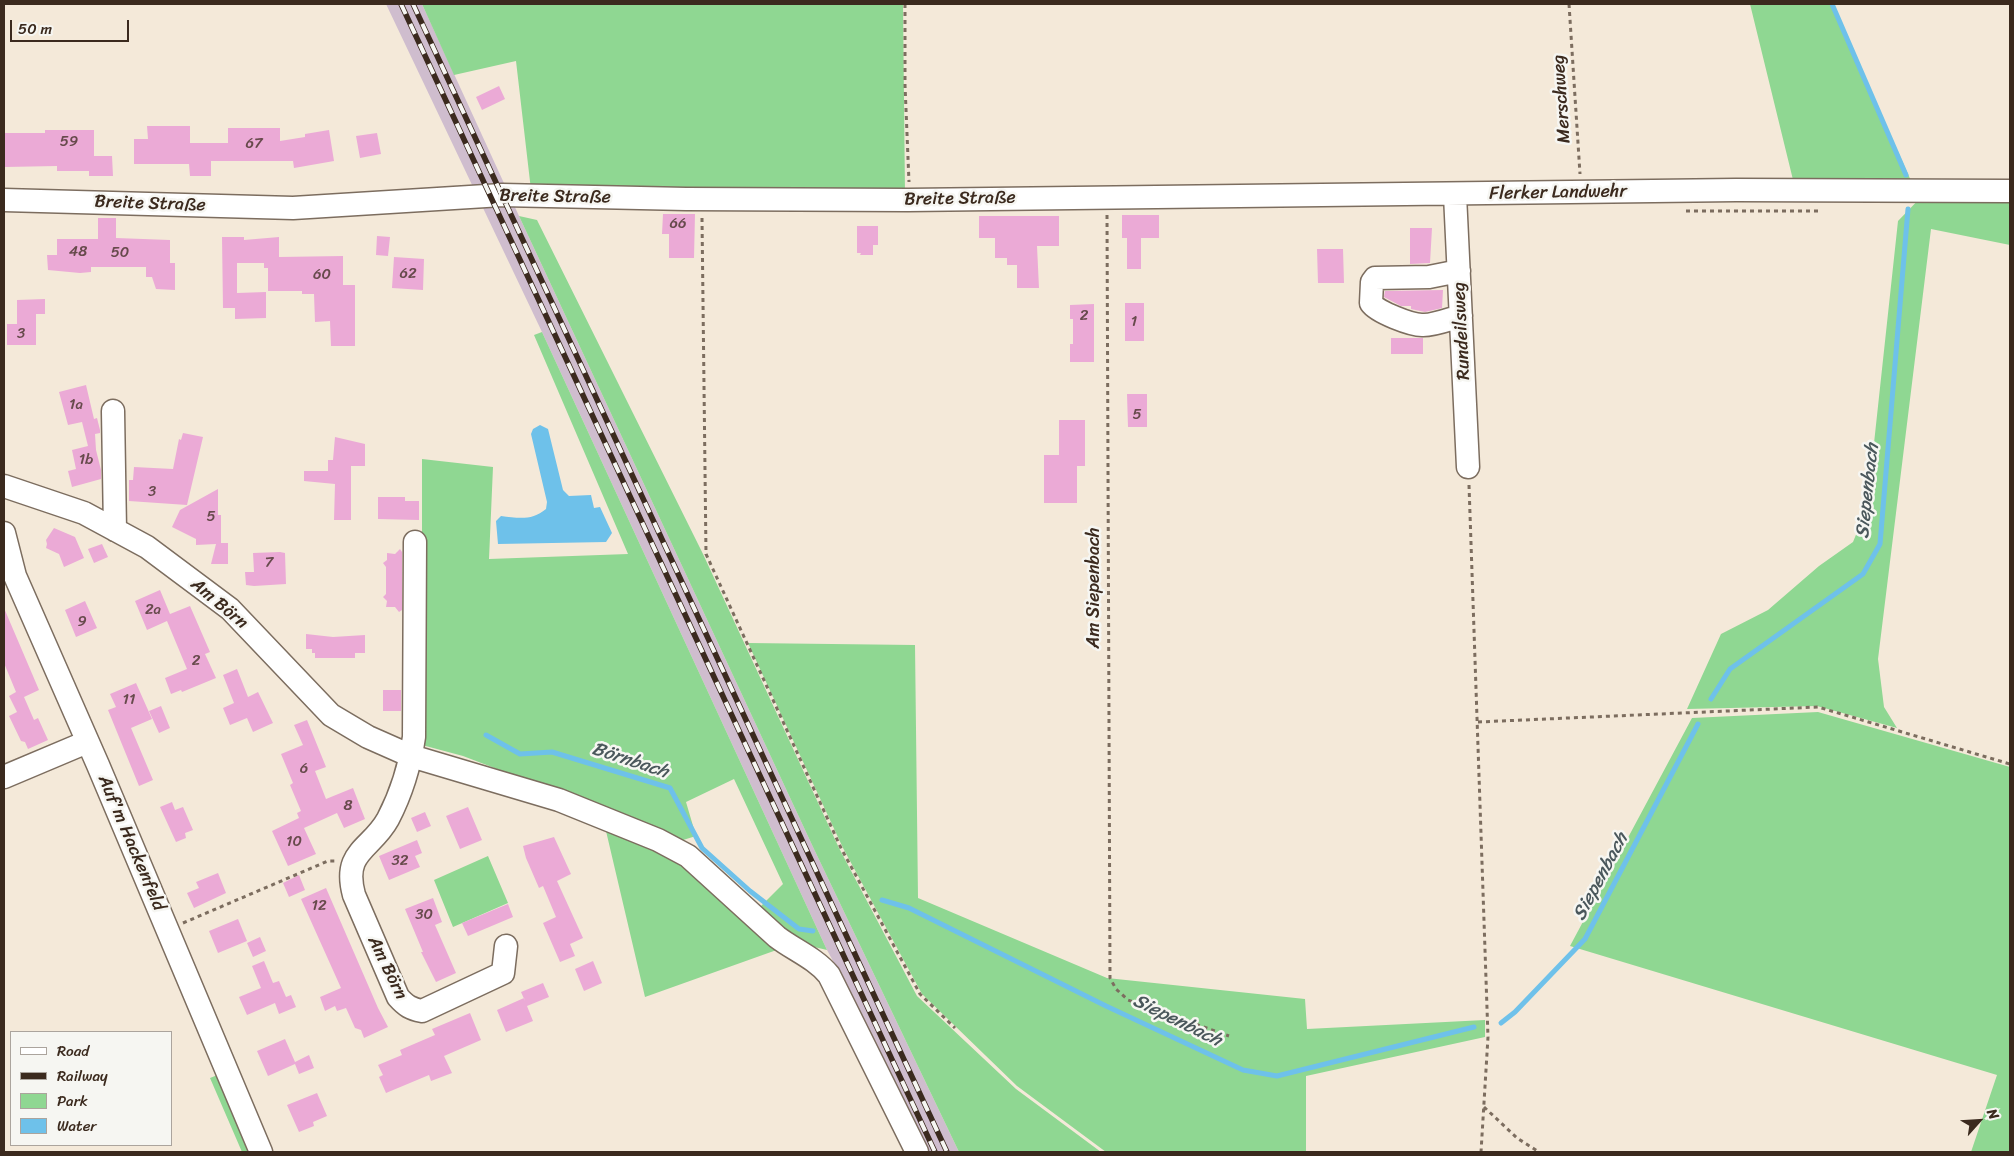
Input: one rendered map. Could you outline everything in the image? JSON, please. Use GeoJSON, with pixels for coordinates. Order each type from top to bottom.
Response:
{"type":"FeatureCollection","features":[{"type":"Feature","properties":{"kind":"street","name":"Flerker Landwehr"},"geometry":{"type":"LineString","coordinates":[[1106,198],[1736,190],[2010,192]]}},
{"type":"Feature","properties":{"kind":"street","name":"Breite Straße"},"geometry":{"type":"LineString","coordinates":[[4,200],[292,208],[502,195],[701,199],[908,200],[1106,198]]}},
{"type":"Feature","properties":{"kind":"street","name":"Rundeilsweg"},"geometry":{"type":"LineString","coordinates":[[1455,195],[1453,272],[1455,318],[1468,467]]}},
{"type":"Feature","properties":{"kind":"street"},"geometry":{"type":"LineString","coordinates":[[1453,272],[1430,277],[1375,278],[1372,282],[1371,303],[1390,315],[1421,325],[1455,318]]}},
{"type":"Feature","properties":{"kind":"street"},"geometry":{"type":"LineString","coordinates":[[113,411],[115,530]]}},
{"type":"Feature","properties":{"kind":"street","name":"Am Börn"},"geometry":{"type":"LineString","coordinates":[[4,486],[84,513],[147,547],[230,609],[331,715],[368,737],[411,756],[559,800],[658,840],[688,856],[777,937],[821,965],[829,975],[917,1152]]}},
{"type":"Feature","properties":{"kind":"street","name":"Auf'm Hackenfeld"},"geometry":{"type":"LineString","coordinates":[[4,533],[6,556],[168,929],[261,1152]]}},
{"type":"Feature","properties":{"kind":"street","name":"Am Börn"},"geometry":{"type":"LineString","coordinates":[[415,542],[414,737],[411,756],[396,803],[386,821],[355,860],[351,870],[350,882],[398,997],[406,1006],[422,1011],[503,974],[506,946]]}},
{"type":"Feature","properties":{"kind":"street"},"geometry":{"type":"LineString","coordinates":[[4,777],[87,742]]}},
{"type":"Feature","properties":{"kind":"path"},"geometry":{"type":"LineString","coordinates":[[905,4],[905,85],[910,169],[908,200]]}},
{"type":"Feature","properties":{"kind":"path","name":"Merschweg"},"geometry":{"type":"LineString","coordinates":[[1569,4],[1582,192]]}},
{"type":"Feature","properties":{"kind":"path","name":"Am Siepenbach"},"geometry":{"type":"LineString","coordinates":[[1106,198],[1110,978],[1116,989],[1128,1000],[1229,1036]]}},
{"type":"Feature","properties":{"kind":"path"},"geometry":{"type":"LineString","coordinates":[[701,199],[706,554],[841,848],[920,994],[954,1028]]}},
{"type":"Feature","properties":{"kind":"path"},"geometry":{"type":"LineString","coordinates":[[1468,467],[1488,1037],[1481,1152]]}},
{"type":"Feature","properties":{"kind":"path"},"geometry":{"type":"LineString","coordinates":[[1478,722],[1818,707],[2010,764]]}},
{"type":"Feature","properties":{"kind":"path"},"geometry":{"type":"LineString","coordinates":[[168,929],[328,861],[355,860]]}},
{"type":"Feature","properties":{"kind":"path"},"geometry":{"type":"LineString","coordinates":[[1484,1106],[1517,1138],[1539,1152]]}},
{"type":"Feature","properties":{"kind":"shaded area"},"geometry":{"type":"Polygon","coordinates":[[[386,4],[422,4],[813,847],[959,1152],[925,1152],[845,983],[827,950],[542,332],[386,4]]]}},
{"type":"Feature","properties":{"kind":"green space"},"geometry":{"type":"Polygon","coordinates":[[[422,4],[903,4],[905,194],[531,190],[516,61],[454,75],[422,4]]]}},
{"type":"Feature","properties":{"kind":"green space"},"geometry":{"type":"Polygon","coordinates":[[[1750,4],[1832,4],[1912,183],[1795,188],[1750,4]]]}},
{"type":"Feature","properties":{"kind":"green space"},"geometry":{"type":"Polygon","coordinates":[[[1925,193],[2010,195],[2010,245],[1931,229],[1878,659],[1884,707],[1897,728],[1817,706],[1687,709],[1721,634],[1768,610],[1819,566],[1853,542],[1867,508],[1898,221],[1925,193]]]}},
{"type":"Feature","properties":{"kind":"green space"},"geometry":{"type":"Polygon","coordinates":[[[519,216],[537,220],[703,554],[839,848],[917,996],[1016,1089],[1101,1152],[959,1152],[813,847],[519,216]]]}},
{"type":"Feature","properties":{"kind":"green space"},"geometry":{"type":"Polygon","coordinates":[[[542,332],[827,950],[793,942],[759,908],[783,884],[734,779],[686,802],[696,836],[683,840],[463,756],[422,745],[422,459],[493,467],[489,559],[628,554],[534,335],[542,332]]]}},
{"type":"Feature","properties":{"kind":"green space"},"geometry":{"type":"Polygon","coordinates":[[[748,643],[915,645],[918,898],[1107,978],[1305,999],[1307,1029],[1485,1020],[1485,1037],[1306,1076],[1306,1152],[1106,1152],[1017,1086],[922,994],[843,848],[748,643]]]}},
{"type":"Feature","properties":{"kind":"green space"},"geometry":{"type":"Polygon","coordinates":[[[1818,712],[2010,767],[2010,1152],[1971,1152],[1997,1075],[1570,946],[1692,718],[1818,712]]]}},
{"type":"Feature","properties":{"kind":"green space"},"geometry":{"type":"Polygon","coordinates":[[[606,831],[675,855],[785,947],[645,997],[606,831]]]}},
{"type":"Feature","properties":{"kind":"green space"},"geometry":{"type":"Polygon","coordinates":[[[488,856],[508,903],[453,927],[434,880],[488,856]]]}},
{"type":"Feature","properties":{"kind":"green space"},"geometry":{"type":"Polygon","coordinates":[[[225,1072],[257,1152],[242,1152],[210,1078],[225,1072]]]}},
{"type":"Feature","properties":{"kind":"water"},"geometry":{"type":"Polygon","coordinates":[[[540,425],[548,429],[563,490],[569,496],[591,495],[594,508],[600,507],[612,533],[606,542],[498,544],[496,521],[501,516],[530,517],[546,509],[547,502],[531,434],[533,429],[540,425]]]}},
{"type":"Feature","properties":{"kind":"building"},"geometry":{"type":"Polygon","coordinates":[[[499,86],[505,99],[482,110],[476,97],[499,86]]]}},
{"type":"Feature","properties":{"kind":"building"},"geometry":{"type":"Polygon","coordinates":[[[147,126],[190,126],[190,143],[228,143],[228,128],[280,128],[280,141],[305,137],[305,134],[329,130],[334,161],[294,168],[293,161],[211,161],[211,176],[190,176],[189,164],[134,164],[134,139],[148,139],[147,126]]]}},
{"type":"Feature","properties":{"kind":"building"},"geometry":{"type":"Polygon","coordinates":[[[45,130],[94,130],[94,156],[112,156],[113,176],[89,176],[89,171],[57,171],[57,166],[5,167],[4,133],[45,133],[45,130]]]}},
{"type":"Feature","properties":{"kind":"building"},"geometry":{"type":"Polygon","coordinates":[[[377,133],[381,154],[360,158],[356,136],[377,133]]]}},
{"type":"Feature","properties":{"kind":"building"},"geometry":{"type":"Polygon","coordinates":[[[663,214],[695,214],[694,258],[669,258],[669,234],[662,234],[663,214]]]}},
{"type":"Feature","properties":{"kind":"building"},"geometry":{"type":"Polygon","coordinates":[[[1122,215],[1159,215],[1159,238],[1141,238],[1141,269],[1127,269],[1127,238],[1122,238],[1122,215]]]}},
{"type":"Feature","properties":{"kind":"building"},"geometry":{"type":"Polygon","coordinates":[[[979,216],[1059,216],[1059,246],[1037,246],[1039,288],[1017,288],[1017,265],[1007,265],[1007,258],[995,258],[995,238],[979,238],[979,216]]]}},
{"type":"Feature","properties":{"kind":"building"},"geometry":{"type":"Polygon","coordinates":[[[98,218],[116,218],[116,238],[170,240],[170,263],[175,263],[175,290],[156,289],[152,277],[146,277],[146,267],[91,267],[91,272],[80,273],[48,270],[47,255],[57,255],[57,239],[98,239],[98,218]]]}},
{"type":"Feature","properties":{"kind":"building"},"geometry":{"type":"Polygon","coordinates":[[[857,226],[878,226],[878,245],[873,245],[873,255],[860,255],[861,253],[857,253],[857,226]]]}},
{"type":"Feature","properties":{"kind":"building"},"geometry":{"type":"Polygon","coordinates":[[[1410,228],[1432,228],[1430,263],[1410,264],[1410,228]]]}},
{"type":"Feature","properties":{"kind":"building"},"geometry":{"type":"Polygon","coordinates":[[[377,236],[390,237],[388,256],[376,255],[377,236]]]}},
{"type":"Feature","properties":{"kind":"building"},"geometry":{"type":"Polygon","coordinates":[[[222,237],[244,237],[244,240],[279,237],[279,257],[343,256],[343,285],[355,285],[355,346],[331,346],[330,321],[315,322],[314,294],[302,294],[302,291],[268,291],[268,268],[264,268],[264,263],[237,263],[237,293],[266,292],[266,318],[235,319],[235,308],[223,308],[222,237]]]}},
{"type":"Feature","properties":{"kind":"building"},"geometry":{"type":"Polygon","coordinates":[[[1317,249],[1343,249],[1344,283],[1318,283],[1317,249]]]}},
{"type":"Feature","properties":{"kind":"building"},"geometry":{"type":"Polygon","coordinates":[[[394,257],[424,259],[423,290],[392,288],[394,257]]]}},
{"type":"Feature","properties":{"kind":"building"},"geometry":{"type":"Polygon","coordinates":[[[1443,290],[1442,308],[1425,312],[1411,309],[1411,306],[1401,306],[1384,297],[1385,291],[1443,290]]]}},
{"type":"Feature","properties":{"kind":"building"},"geometry":{"type":"Polygon","coordinates":[[[45,299],[45,314],[36,314],[36,345],[7,345],[7,324],[17,324],[17,300],[45,299]]]}},
{"type":"Feature","properties":{"kind":"building"},"geometry":{"type":"Polygon","coordinates":[[[1125,303],[1144,303],[1144,341],[1125,341],[1125,303]]]}},
{"type":"Feature","properties":{"kind":"building"},"geometry":{"type":"Polygon","coordinates":[[[1094,304],[1094,362],[1070,362],[1070,344],[1073,344],[1073,319],[1070,319],[1070,305],[1094,304]]]}},
{"type":"Feature","properties":{"kind":"building"},"geometry":{"type":"Polygon","coordinates":[[[1391,338],[1423,338],[1423,354],[1391,354],[1391,338]]]}},
{"type":"Feature","properties":{"kind":"building"},"geometry":{"type":"Polygon","coordinates":[[[86,385],[94,419],[97,418],[100,430],[100,433],[95,434],[101,479],[72,487],[68,471],[76,469],[72,450],[88,446],[82,422],[68,425],[59,392],[86,385]]]}},
{"type":"Feature","properties":{"kind":"building"},"geometry":{"type":"Polygon","coordinates":[[[1127,394],[1147,394],[1147,427],[1128,427],[1127,394]]]}},
{"type":"Feature","properties":{"kind":"building"},"geometry":{"type":"Polygon","coordinates":[[[1059,420],[1085,420],[1085,466],[1077,466],[1077,503],[1044,503],[1044,455],[1059,455],[1059,420]]]}},
{"type":"Feature","properties":{"kind":"building"},"geometry":{"type":"Polygon","coordinates":[[[183,433],[203,437],[187,505],[129,501],[129,480],[133,480],[134,467],[173,469],[179,439],[181,440],[183,433]]]}},
{"type":"Feature","properties":{"kind":"building"},"geometry":{"type":"Polygon","coordinates":[[[335,437],[365,444],[365,466],[351,466],[351,520],[334,520],[335,484],[304,481],[304,471],[328,471],[328,460],[333,460],[335,437]]]}},
{"type":"Feature","properties":{"kind":"building"},"geometry":{"type":"Polygon","coordinates":[[[218,489],[218,515],[221,515],[221,543],[228,543],[228,564],[211,564],[216,544],[196,545],[196,539],[172,527],[180,510],[218,489]]]}},
{"type":"Feature","properties":{"kind":"building"},"geometry":{"type":"Polygon","coordinates":[[[378,497],[405,497],[405,501],[419,501],[419,520],[378,519],[378,497]]]}},
{"type":"Feature","properties":{"kind":"building"},"geometry":{"type":"Polygon","coordinates":[[[54,528],[75,537],[84,558],[64,567],[59,554],[46,548],[46,540],[54,528]]]}},
{"type":"Feature","properties":{"kind":"building"},"geometry":{"type":"Polygon","coordinates":[[[102,544],[108,557],[94,563],[88,549],[102,544]]]}},
{"type":"Feature","properties":{"kind":"building"},"geometry":{"type":"Polygon","coordinates":[[[400,549],[402,552],[402,610],[399,612],[395,607],[386,607],[387,601],[383,597],[386,594],[386,567],[383,563],[387,560],[387,553],[395,554],[400,549]]]}},
{"type":"Feature","properties":{"kind":"building"},"geometry":{"type":"Polygon","coordinates":[[[253,553],[285,553],[286,584],[246,585],[245,572],[254,572],[253,553]]]}},
{"type":"Feature","properties":{"kind":"building"},"geometry":{"type":"Polygon","coordinates":[[[160,590],[170,614],[190,606],[210,652],[205,654],[216,678],[182,692],[181,690],[171,694],[165,678],[187,669],[167,621],[147,630],[135,601],[160,590]]]}},
{"type":"Feature","properties":{"kind":"building"},"geometry":{"type":"Polygon","coordinates":[[[85,601],[97,628],[76,637],[65,610],[85,601]]]}},
{"type":"Feature","properties":{"kind":"building"},"geometry":{"type":"Polygon","coordinates":[[[4,608],[39,690],[24,697],[34,720],[38,718],[48,740],[28,749],[25,742],[21,741],[9,716],[17,712],[9,696],[16,692],[4,663],[4,608]]]}},
{"type":"Feature","properties":{"kind":"building"},"geometry":{"type":"Polygon","coordinates":[[[306,634],[333,637],[365,635],[365,653],[355,653],[355,658],[315,658],[315,653],[312,653],[312,649],[306,649],[306,634]]]}},
{"type":"Feature","properties":{"kind":"building"},"geometry":{"type":"Polygon","coordinates":[[[237,669],[248,697],[258,692],[273,723],[253,732],[247,718],[230,725],[223,708],[234,703],[223,675],[237,669]]]}},
{"type":"Feature","properties":{"kind":"building"},"geometry":{"type":"Polygon","coordinates":[[[136,683],[152,719],[131,728],[153,780],[139,786],[108,710],[116,707],[110,694],[136,683]]]}},
{"type":"Feature","properties":{"kind":"building"},"geometry":{"type":"Polygon","coordinates":[[[383,690],[401,690],[401,711],[383,711],[383,690]]]}},
{"type":"Feature","properties":{"kind":"building"},"geometry":{"type":"Polygon","coordinates":[[[161,706],[170,728],[159,733],[149,711],[161,706]]]}},
{"type":"Feature","properties":{"kind":"building"},"geometry":{"type":"Polygon","coordinates":[[[307,720],[326,767],[315,771],[326,799],[353,788],[365,819],[344,828],[337,813],[304,828],[316,854],[288,866],[272,831],[299,818],[297,813],[301,811],[290,785],[293,783],[281,754],[303,745],[294,725],[307,720]]]}},
{"type":"Feature","properties":{"kind":"building"},"geometry":{"type":"Polygon","coordinates":[[[172,802],[175,810],[183,807],[193,830],[185,833],[186,838],[176,842],[160,807],[172,802]]]}},
{"type":"Feature","properties":{"kind":"building"},"geometry":{"type":"Polygon","coordinates":[[[468,807],[482,840],[460,849],[446,816],[468,807]]]}},
{"type":"Feature","properties":{"kind":"building"},"geometry":{"type":"Polygon","coordinates":[[[425,812],[431,826],[417,832],[411,818],[425,812]]]}},
{"type":"Feature","properties":{"kind":"building"},"geometry":{"type":"Polygon","coordinates":[[[554,837],[571,874],[557,881],[583,938],[570,944],[575,956],[560,962],[543,923],[556,917],[543,886],[539,888],[523,846],[554,837]]]}},
{"type":"Feature","properties":{"kind":"building"},"geometry":{"type":"Polygon","coordinates":[[[417,840],[422,853],[415,856],[420,867],[389,880],[379,856],[417,840]]]}},
{"type":"Feature","properties":{"kind":"building"},"geometry":{"type":"Polygon","coordinates":[[[218,873],[226,893],[194,908],[187,893],[199,888],[196,882],[218,873]]]}},
{"type":"Feature","properties":{"kind":"building"},"geometry":{"type":"Polygon","coordinates":[[[299,875],[305,890],[289,897],[283,883],[299,875]]]}},
{"type":"Feature","properties":{"kind":"building"},"geometry":{"type":"Polygon","coordinates":[[[326,888],[388,1027],[364,1038],[361,1030],[355,1028],[346,1008],[337,1011],[335,1006],[325,1011],[320,997],[341,988],[301,899],[326,888]]]}},
{"type":"Feature","properties":{"kind":"building"},"geometry":{"type":"Polygon","coordinates":[[[433,898],[442,922],[435,925],[456,973],[436,982],[421,952],[423,952],[405,909],[433,898]]]}},
{"type":"Feature","properties":{"kind":"building"},"geometry":{"type":"Polygon","coordinates":[[[508,904],[513,917],[468,936],[462,923],[508,904]]]}},
{"type":"Feature","properties":{"kind":"building"},"geometry":{"type":"Polygon","coordinates":[[[238,919],[247,941],[218,953],[209,931],[238,919]]]}},
{"type":"Feature","properties":{"kind":"building"},"geometry":{"type":"Polygon","coordinates":[[[260,937],[266,951],[253,957],[247,943],[260,937]]]}},
{"type":"Feature","properties":{"kind":"building"},"geometry":{"type":"Polygon","coordinates":[[[264,961],[273,983],[279,981],[286,997],[291,995],[296,1007],[279,1014],[275,1003],[247,1015],[239,997],[261,988],[252,966],[264,961]]]}},
{"type":"Feature","properties":{"kind":"building"},"geometry":{"type":"Polygon","coordinates":[[[593,961],[602,983],[584,991],[575,969],[593,961]]]}},
{"type":"Feature","properties":{"kind":"building"},"geometry":{"type":"Polygon","coordinates":[[[543,983],[549,997],[527,1006],[533,1021],[506,1032],[497,1010],[524,998],[521,992],[543,983]]]}},
{"type":"Feature","properties":{"kind":"building"},"geometry":{"type":"Polygon","coordinates":[[[470,1013],[481,1040],[444,1056],[452,1073],[431,1081],[429,1075],[386,1093],[379,1077],[383,1075],[378,1065],[402,1055],[400,1050],[435,1035],[432,1029],[470,1013]]]}},
{"type":"Feature","properties":{"kind":"building"},"geometry":{"type":"Polygon","coordinates":[[[285,1039],[295,1062],[309,1055],[314,1068],[299,1074],[295,1064],[268,1076],[257,1051],[285,1039]]]}},
{"type":"Feature","properties":{"kind":"building"},"geometry":{"type":"Polygon","coordinates":[[[317,1093],[327,1116],[313,1122],[314,1126],[299,1132],[287,1105],[317,1093]]]}},
{"type":"Feature","properties":{"kind":"waterway"},"geometry":{"type":"LineString","coordinates":[[1832,4],[1906,175]]}},
{"type":"Feature","properties":{"kind":"waterway","name":"Siepenbach"},"geometry":{"type":"LineString","coordinates":[[1711,699],[1730,669],[1863,574],[1880,544],[1908,209]]}},
{"type":"Feature","properties":{"kind":"waterway","name":"Siepenbach"},"geometry":{"type":"LineString","coordinates":[[1501,1023],[1515,1012],[1585,939],[1698,724]]}},
{"type":"Feature","properties":{"kind":"waterway","name":"Börnbach"},"geometry":{"type":"LineString","coordinates":[[486,735],[520,754],[552,752],[670,788],[702,848],[750,891],[799,929],[813,931]]}},
{"type":"Feature","properties":{"kind":"waterway","name":"Siepenbach"},"geometry":{"type":"LineString","coordinates":[[882,900],[909,908],[1106,1006],[1243,1070],[1277,1076],[1474,1027]]}},
{"type":"Feature","properties":{"kind":"railway"},"geometry":{"type":"LineString","coordinates":[[401,4],[935,1152]]}},
{"type":"Feature","properties":{"kind":"railway"},"geometry":{"type":"LineString","coordinates":[[413,4],[947,1152]]}}]}
